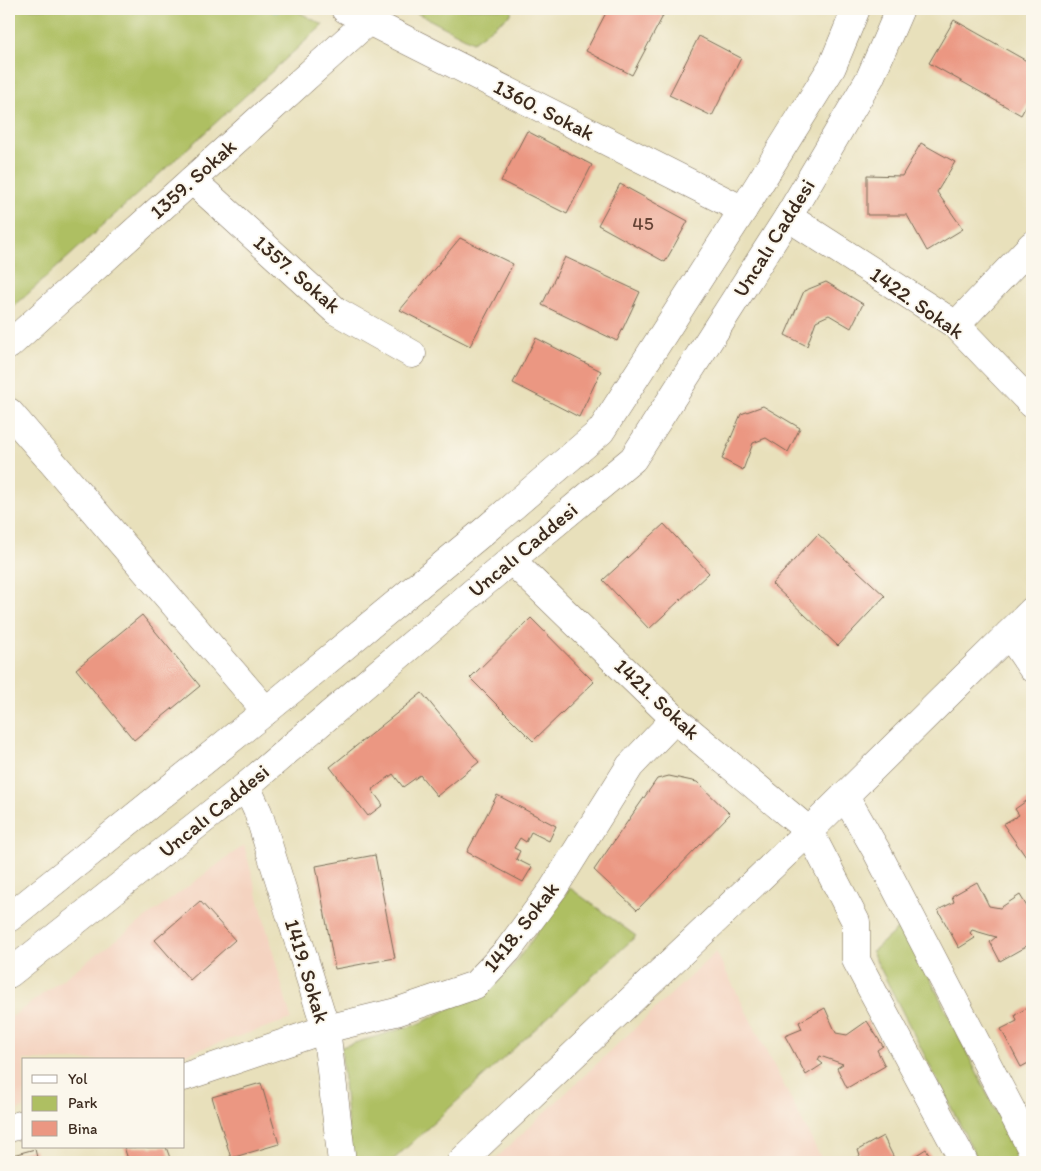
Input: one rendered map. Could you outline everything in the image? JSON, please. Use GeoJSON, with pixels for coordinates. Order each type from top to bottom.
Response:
{"type":"FeatureCollection","features":[{"type":"Feature","properties":{"kind":"street","name":"Uncalı Caddesi"},"geometry":{"type":"LineString","coordinates":[[9,918],[468,545],[601,431],[832,67],[856,9]]}},
{"type":"Feature","properties":{"kind":"street","name":"Uncalı Caddesi"},"geometry":{"type":"LineString","coordinates":[[9,974],[246,786],[511,560],[633,459],[788,217],[870,78],[900,9]]}},
{"type":"Feature","properties":{"kind":"street","name":"1360. Sokak"},"geometry":{"type":"LineString","coordinates":[[361,13],[743,210]]}},
{"type":"Feature","properties":{"kind":"street","name":"1359. Sokak"},"geometry":{"type":"LineString","coordinates":[[9,345],[192,180],[361,13]]}},
{"type":"Feature","properties":{"kind":"street","name":"1357. Sokak"},"geometry":{"type":"LineString","coordinates":[[192,180],[336,311],[412,354]]}},
{"type":"Feature","properties":{"kind":"street","name":"1422. Sokak"},"geometry":{"type":"LineString","coordinates":[[788,217],[956,325],[1032,404]]}},
{"type":"Feature","properties":{"kind":"street"},"geometry":{"type":"LineString","coordinates":[[956,325],[1032,245]]}},
{"type":"Feature","properties":{"kind":"street"},"geometry":{"type":"LineString","coordinates":[[9,412],[266,711]]}},
{"type":"Feature","properties":{"kind":"street","name":"1421. Sokak"},"geometry":{"type":"LineString","coordinates":[[511,560],[675,719],[809,831]]}},
{"type":"Feature","properties":{"kind":"street"},"geometry":{"type":"LineString","coordinates":[[461,1162],[809,831],[1032,611]]}},
{"type":"Feature","properties":{"kind":"street"},"geometry":{"type":"LineString","coordinates":[[1009,634],[1032,668]]}},
{"type":"Feature","properties":{"kind":"street","name":"1418. Sokak"},"geometry":{"type":"LineString","coordinates":[[185,1077],[326,1029],[396,1012],[476,985],[508,950],[553,889],[630,766],[675,719]]}},
{"type":"Feature","properties":{"kind":"street","name":"1419. Sokak"},"geometry":{"type":"LineString","coordinates":[[246,786],[258,812],[326,1029],[342,1162]]}},
{"type":"Feature","properties":{"kind":"street"},"geometry":{"type":"LineString","coordinates":[[845,796],[876,850],[1032,1150]]}},
{"type":"Feature","properties":{"kind":"street"},"geometry":{"type":"LineString","coordinates":[[809,831],[856,922],[856,960],[964,1162]]}},
{"type":"Feature","properties":{"kind":"street"},"geometry":{"type":"LineString","coordinates":[[9,1128],[22,1125]]}},
{"type":"Feature","properties":{"kind":"shaded area"},"geometry":{"type":"Polygon","coordinates":[[[244,845],[291,1019],[174,1058],[22,1058],[22,1109],[9,1113],[9,1019],[244,845]]]}},
{"type":"Feature","properties":{"kind":"shaded area"},"geometry":{"type":"Polygon","coordinates":[[[716,952],[823,1162],[492,1162],[716,952]]]}},
{"type":"Feature","properties":{"kind":"green space"},"geometry":{"type":"Polygon","coordinates":[[[9,9],[293,9],[323,25],[9,311],[9,9]]]}},
{"type":"Feature","properties":{"kind":"green space"},"geometry":{"type":"Polygon","coordinates":[[[409,9],[512,9],[511,14],[473,42],[409,9]]]}},
{"type":"Feature","properties":{"kind":"green space"},"geometry":{"type":"Polygon","coordinates":[[[570,888],[636,936],[391,1162],[359,1162],[350,1151],[341,1047],[421,1023],[477,994],[509,971],[570,888]]]}},
{"type":"Feature","properties":{"kind":"green space"},"geometry":{"type":"Polygon","coordinates":[[[903,924],[1021,1162],[979,1162],[872,952],[903,924]]]}},
{"type":"Feature","properties":{"kind":"building"},"geometry":{"type":"Polygon","coordinates":[[[608,9],[649,9],[663,16],[632,75],[586,51],[608,9]]]}},
{"type":"Feature","properties":{"kind":"building"},"geometry":{"type":"Polygon","coordinates":[[[954,20],[1032,64],[1032,95],[1021,115],[929,63],[954,20]]]}},
{"type":"Feature","properties":{"kind":"building"},"geometry":{"type":"Polygon","coordinates":[[[699,36],[741,58],[712,116],[669,95],[699,36]]]}},
{"type":"Feature","properties":{"kind":"building"},"geometry":{"type":"Polygon","coordinates":[[[527,131],[592,165],[567,214],[501,181],[527,131]]]}},
{"type":"Feature","properties":{"kind":"building"},"geometry":{"type":"Polygon","coordinates":[[[921,143],[955,162],[937,192],[963,229],[927,251],[907,215],[867,215],[867,175],[902,176],[921,143]]]}},
{"type":"Feature","properties":{"kind":"building"},"geometry":{"type":"Polygon","coordinates":[[[620,184],[688,221],[665,262],[598,225],[620,184]]]}},
{"type":"Feature","properties":{"kind":"building"},"geometry":{"type":"Polygon","coordinates":[[[460,238],[513,264],[470,346],[400,310],[460,238]]]}},
{"type":"Feature","properties":{"kind":"building"},"geometry":{"type":"Polygon","coordinates":[[[565,257],[640,292],[617,341],[542,305],[565,257]]]}},
{"type":"Feature","properties":{"kind":"building"},"geometry":{"type":"Polygon","coordinates":[[[826,282],[863,304],[851,328],[829,315],[816,321],[807,346],[785,335],[804,291],[826,282]]]}},
{"type":"Feature","properties":{"kind":"building"},"geometry":{"type":"Polygon","coordinates":[[[536,338],[601,371],[579,417],[513,383],[536,338]]]}},
{"type":"Feature","properties":{"kind":"building"},"geometry":{"type":"Polygon","coordinates":[[[763,406],[800,428],[788,452],[766,438],[753,443],[743,470],[722,459],[741,414],[763,406]]]}},
{"type":"Feature","properties":{"kind":"building"},"geometry":{"type":"Polygon","coordinates":[[[664,524],[709,573],[649,629],[603,580],[664,524]]]}},
{"type":"Feature","properties":{"kind":"building"},"geometry":{"type":"Polygon","coordinates":[[[818,534],[885,596],[838,646],[772,584],[818,534]]]}},
{"type":"Feature","properties":{"kind":"building"},"geometry":{"type":"Polygon","coordinates":[[[142,615],[200,686],[134,740],[76,669],[142,615]]]}},
{"type":"Feature","properties":{"kind":"building"},"geometry":{"type":"Polygon","coordinates":[[[531,618],[594,682],[533,741],[470,678],[531,618]]]}},
{"type":"Feature","properties":{"kind":"building"},"geometry":{"type":"Polygon","coordinates":[[[422,693],[479,762],[437,796],[420,775],[403,787],[393,774],[372,790],[383,805],[368,816],[330,767],[422,693]]]}},
{"type":"Feature","properties":{"kind":"building"},"geometry":{"type":"Polygon","coordinates":[[[669,776],[697,782],[730,814],[637,910],[594,870],[657,779],[669,776]]]}},
{"type":"Feature","properties":{"kind":"building"},"geometry":{"type":"Polygon","coordinates":[[[497,795],[556,826],[549,841],[531,832],[526,842],[520,838],[514,848],[520,851],[516,859],[532,867],[523,882],[467,852],[497,795]]]}},
{"type":"Feature","properties":{"kind":"building"},"geometry":{"type":"Polygon","coordinates":[[[1032,797],[1032,857],[1028,860],[1003,824],[1019,815],[1015,809],[1032,797]]]}},
{"type":"Feature","properties":{"kind":"building"},"geometry":{"type":"Polygon","coordinates":[[[375,855],[395,958],[335,969],[316,866],[375,855]]]}},
{"type":"Feature","properties":{"kind":"building"},"geometry":{"type":"Polygon","coordinates":[[[977,882],[989,906],[1000,908],[1020,895],[1032,915],[1032,921],[1029,923],[1032,929],[1032,943],[1000,961],[990,942],[996,937],[972,930],[970,933],[975,938],[959,948],[938,910],[954,902],[952,896],[977,882]]]}},
{"type":"Feature","properties":{"kind":"building"},"geometry":{"type":"Polygon","coordinates":[[[200,901],[235,940],[190,980],[155,940],[200,901]]]}},
{"type":"Feature","properties":{"kind":"building"},"geometry":{"type":"Polygon","coordinates":[[[1032,1005],[1032,1061],[1021,1067],[1001,1029],[1017,1021],[1015,1015],[1032,1005]]]}},
{"type":"Feature","properties":{"kind":"building"},"geometry":{"type":"Polygon","coordinates":[[[825,1008],[836,1033],[847,1035],[867,1021],[883,1046],[877,1050],[885,1066],[847,1088],[837,1068],[843,1064],[820,1056],[818,1060],[823,1064],[806,1075],[785,1036],[802,1029],[799,1022],[825,1008]]]}},
{"type":"Feature","properties":{"kind":"building"},"geometry":{"type":"Polygon","coordinates":[[[261,1083],[279,1144],[231,1158],[212,1097],[261,1083]]]}},
{"type":"Feature","properties":{"kind":"building"},"geometry":{"type":"Polygon","coordinates":[[[883,1136],[895,1160],[901,1162],[847,1162],[860,1156],[858,1150],[883,1136]]]}},
{"type":"Feature","properties":{"kind":"building"},"geometry":{"type":"Polygon","coordinates":[[[124,1148],[166,1148],[170,1158],[158,1162],[129,1162],[124,1148]]]}},
{"type":"Feature","properties":{"kind":"building"},"geometry":{"type":"Polygon","coordinates":[[[35,1149],[38,1162],[9,1162],[9,1156],[35,1149]]]}},
{"type":"Feature","properties":{"kind":"building"},"geometry":{"type":"Polygon","coordinates":[[[926,1149],[934,1162],[905,1162],[926,1149]]]}}]}
